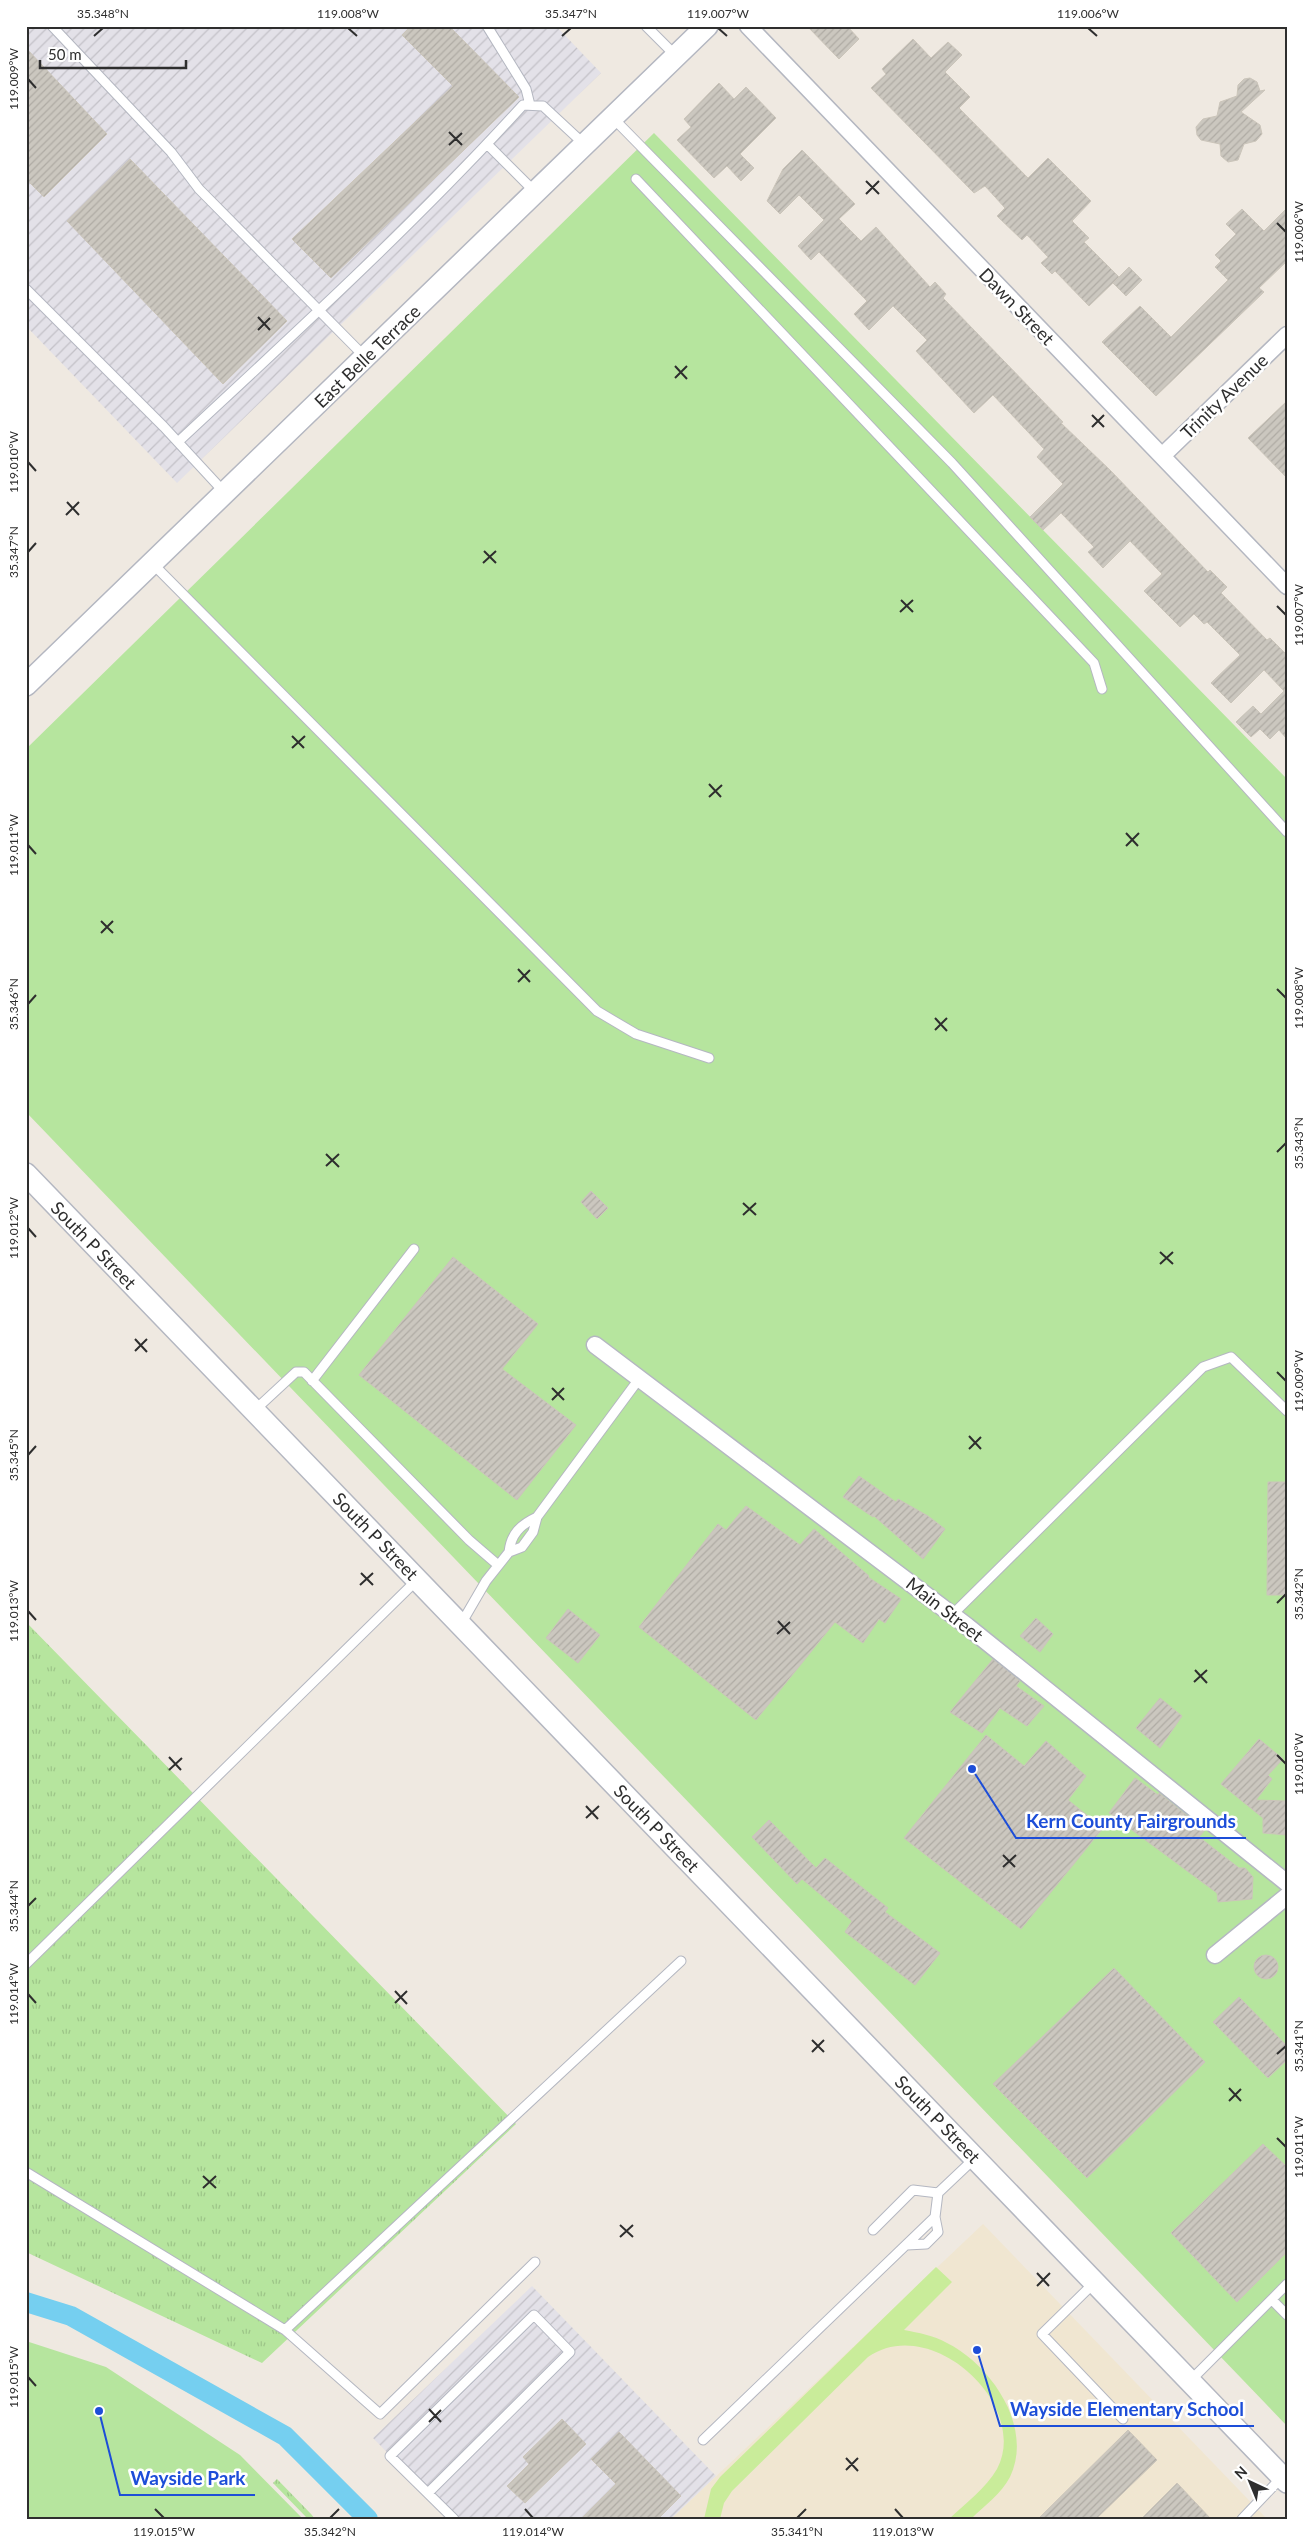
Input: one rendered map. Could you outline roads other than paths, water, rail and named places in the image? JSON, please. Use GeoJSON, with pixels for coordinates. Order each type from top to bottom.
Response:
{"type":"FeatureCollection","features":[{"type":"Feature","properties":{"kind":"street","name":"East Belle Terrace"},"geometry":{"type":"LineString","coordinates":[[26,685],[707,26]]}},
{"type":"Feature","properties":{"kind":"street","name":"Dawn Street"},"geometry":{"type":"LineString","coordinates":[[748,26],[1287,586]]}},
{"type":"Feature","properties":{"kind":"street","name":"Trinity Avenue"},"geometry":{"type":"LineString","coordinates":[[1162,456],[1287,335]]}},
{"type":"Feature","properties":{"kind":"street","name":"South P Street"},"geometry":{"type":"LineString","coordinates":[[26,1174],[1284,2479]]}},
{"type":"Feature","properties":{"kind":"street","name":"Main Street"},"geometry":{"type":"LineString","coordinates":[[595,1345],[952,1615],[1287,1883]]}},
{"type":"Feature","properties":{"kind":"street"},"geometry":{"type":"LineString","coordinates":[[1215,1955],[1287,1896]]}},
{"type":"Feature","properties":{"kind":"lane"},"geometry":{"type":"LineString","coordinates":[[52,26],[171,152],[199,189],[365,357]]}},
{"type":"Feature","properties":{"kind":"lane"},"geometry":{"type":"LineString","coordinates":[[487,26],[526,89],[530,105]]}},
{"type":"Feature","properties":{"kind":"lane"},"geometry":{"type":"LineString","coordinates":[[646,26],[676,56]]}},
{"type":"Feature","properties":{"kind":"lane"},"geometry":{"type":"LineString","coordinates":[[178,442],[319,310],[487,144],[523,105],[543,106],[585,145]]}},
{"type":"Feature","properties":{"kind":"lane"},"geometry":{"type":"LineString","coordinates":[[613,118],[952,463],[1287,832]]}},
{"type":"Feature","properties":{"kind":"lane"},"geometry":{"type":"LineString","coordinates":[[487,144],[536,192]]}},
{"type":"Feature","properties":{"kind":"lane"},"geometry":{"type":"LineString","coordinates":[[636,179],[1094,664],[1102,690]]}},
{"type":"Feature","properties":{"kind":"lane"},"geometry":{"type":"LineString","coordinates":[[26,289],[178,442],[225,493]]}},
{"type":"Feature","properties":{"kind":"lane"},"geometry":{"type":"LineString","coordinates":[[152,564],[597,1011],[636,1034],[709,1058]]}},
{"type":"Feature","properties":{"kind":"lane"},"geometry":{"type":"LineString","coordinates":[[312,1380],[414,1248]]}},
{"type":"Feature","properties":{"kind":"lane"},"geometry":{"type":"LineString","coordinates":[[952,1615],[1203,1367],[1231,1357],[1287,1411]]}},
{"type":"Feature","properties":{"kind":"lane"},"geometry":{"type":"LineString","coordinates":[[254,1410],[296,1372],[304,1372],[470,1540],[498,1565]]}},
{"type":"Feature","properties":{"kind":"lane"},"geometry":{"type":"LineString","coordinates":[[461,1624],[486,1581],[509,1552],[522,1547],[533,1532],[537,1517],[640,1379]]}},
{"type":"Feature","properties":{"kind":"lane"},"geometry":{"type":"LineString","coordinates":[[509,1552],[510,1539],[522,1524],[537,1517]]}},
{"type":"Feature","properties":{"kind":"lane"},"geometry":{"type":"LineString","coordinates":[[26,1964],[418,1579]]}},
{"type":"Feature","properties":{"kind":"lane"},"geometry":{"type":"LineString","coordinates":[[285,2330],[681,1961]]}},
{"type":"Feature","properties":{"kind":"lane"},"geometry":{"type":"LineString","coordinates":[[703,2440],[907,2245],[926,2244],[938,2232],[935,2217],[938,2193],[975,2158]]}},
{"type":"Feature","properties":{"kind":"lane"},"geometry":{"type":"LineString","coordinates":[[26,2172],[285,2330],[380,2414],[535,2262]]}},
{"type":"Feature","properties":{"kind":"lane"},"geometry":{"type":"LineString","coordinates":[[873,2230],[913,2190],[938,2193]]}},
{"type":"Feature","properties":{"kind":"lane"},"geometry":{"type":"LineString","coordinates":[[1095,2282],[1042,2334],[1123,2419]]}},
{"type":"Feature","properties":{"kind":"lane"},"geometry":{"type":"LineString","coordinates":[[1190,2382],[1287,2284]]}},
{"type":"Feature","properties":{"kind":"lane"},"geometry":{"type":"LineString","coordinates":[[1272,2300],[1287,2315]]}},
{"type":"Feature","properties":{"kind":"lane"},"geometry":{"type":"LineString","coordinates":[[428,2493],[570,2352],[534,2315],[390,2456],[454,2519]]}},
{"type":"Feature","properties":{"kind":"lane"},"geometry":{"type":"LineString","coordinates":[[1242,2519],[1284,2479]]}},
{"type":"Feature","properties":{"kind":"waterway"},"geometry":{"type":"LineString","coordinates":[[26,2302],[71,2316],[285,2436],[368,2519]]}},
{"type":"Feature","properties":{"kind":"place","name":"Kern County Fairgrounds"},"geometry":{"type":"Point","coordinates":[972,1769]}},
{"type":"Feature","properties":{"kind":"place","name":"Wayside Elementary School"},"geometry":{"type":"Point","coordinates":[977,2350]}},
{"type":"Feature","properties":{"kind":"place","name":"Wayside Park"},"geometry":{"type":"Point","coordinates":[99,2411]}}]}
